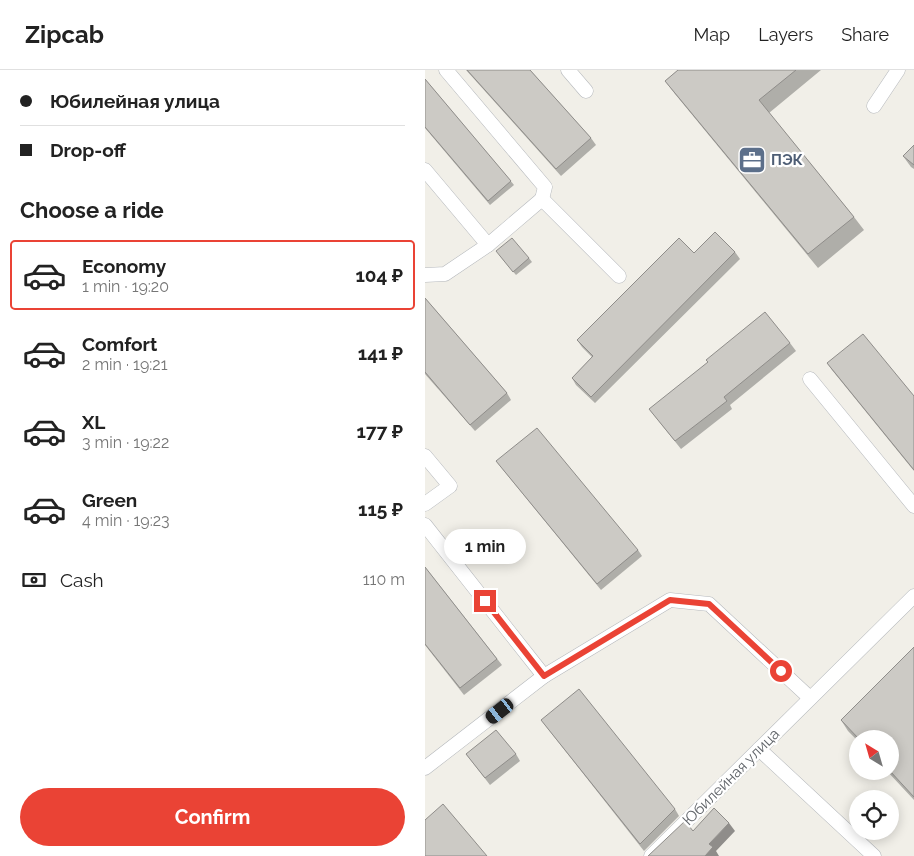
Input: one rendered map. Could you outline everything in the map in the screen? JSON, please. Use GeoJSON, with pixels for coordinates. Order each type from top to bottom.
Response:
{"type":"FeatureCollection","features":[{"type":"Feature","properties":{"kind":"lane"},"geometry":{"type":"LineString","coordinates":[[425,275],[445,274],[488,245],[542,199],[545,187],[447,70]]}},
{"type":"Feature","properties":{"kind":"lane"},"geometry":{"type":"LineString","coordinates":[[568,70],[586,91]]}},
{"type":"Feature","properties":{"kind":"lane"},"geometry":{"type":"LineString","coordinates":[[873,106],[897,70]]}},
{"type":"Feature","properties":{"kind":"lane"},"geometry":{"type":"LineString","coordinates":[[425,170],[488,245]]}},
{"type":"Feature","properties":{"kind":"lane"},"geometry":{"type":"LineString","coordinates":[[542,199],[619,276]]}},
{"type":"Feature","properties":{"kind":"lane"},"geometry":{"type":"LineString","coordinates":[[810,379],[914,506]]}},
{"type":"Feature","properties":{"kind":"lane"},"geometry":{"type":"LineString","coordinates":[[425,456],[450,486],[425,504]]}},
{"type":"Feature","properties":{"kind":"lane"},"geometry":{"type":"LineString","coordinates":[[425,525],[544,676]]}},
{"type":"Feature","properties":{"kind":"lane","name":"Юбилейная улица"},"geometry":{"type":"LineString","coordinates":[[651,856],[914,596]]}},
{"type":"Feature","properties":{"kind":"lane"},"geometry":{"type":"LineString","coordinates":[[425,768],[544,676],[670,600],[709,604],[810,698]]}},
{"type":"Feature","properties":{"kind":"lane"},"geometry":{"type":"LineString","coordinates":[[759,749],[874,856]]}},
{"type":"Feature","properties":{"kind":"building"},"geometry":{"type":"Polygon","coordinates":[[[467,70],[530,70],[591,138],[556,169],[467,70]]]}},
{"type":"Feature","properties":{"kind":"building"},"geometry":{"type":"Polygon","coordinates":[[[678,70],[796,70],[759,100],[854,217],[808,254],[665,81],[678,70]]]}},
{"type":"Feature","properties":{"kind":"building"},"geometry":{"type":"Polygon","coordinates":[[[425,79],[511,181],[488,201],[425,127],[425,79]]]}},
{"type":"Feature","properties":{"kind":"building"},"geometry":{"type":"Polygon","coordinates":[[[914,145],[914,165],[903,156],[914,145]]]}},
{"type":"Feature","properties":{"kind":"building"},"geometry":{"type":"Polygon","coordinates":[[[715,232],[735,252],[591,397],[572,378],[593,356],[577,340],[679,238],[694,253],[715,232]]]}},
{"type":"Feature","properties":{"kind":"building"},"geometry":{"type":"Polygon","coordinates":[[[512,238],[529,258],[513,272],[496,251],[512,238]]]}},
{"type":"Feature","properties":{"kind":"building"},"geometry":{"type":"Polygon","coordinates":[[[425,298],[507,393],[470,425],[425,372],[425,298]]]}},
{"type":"Feature","properties":{"kind":"building"},"geometry":{"type":"Polygon","coordinates":[[[765,312],[790,343],[724,397],[727,401],[675,441],[649,409],[708,362],[706,360],[765,312]]]}},
{"type":"Feature","properties":{"kind":"building"},"geometry":{"type":"Polygon","coordinates":[[[863,334],[914,396],[914,470],[827,363],[863,334]]]}},
{"type":"Feature","properties":{"kind":"building"},"geometry":{"type":"Polygon","coordinates":[[[537,428],[638,550],[597,584],[496,461],[537,428]]]}},
{"type":"Feature","properties":{"kind":"building"},"geometry":{"type":"Polygon","coordinates":[[[425,567],[497,659],[460,688],[425,644],[425,567]]]}},
{"type":"Feature","properties":{"kind":"building"},"geometry":{"type":"Polygon","coordinates":[[[914,647],[914,797],[898,780],[899,730],[850,730],[841,720],[914,647]]]}},
{"type":"Feature","properties":{"kind":"building"},"geometry":{"type":"Polygon","coordinates":[[[579,689],[675,809],[640,844],[541,720],[579,689]]]}},
{"type":"Feature","properties":{"kind":"building"},"geometry":{"type":"Polygon","coordinates":[[[496,730],[516,754],[485,778],[466,754],[496,730]]]}},
{"type":"Feature","properties":{"kind":"building"},"geometry":{"type":"Polygon","coordinates":[[[443,804],[487,856],[425,856],[425,820],[443,804]]]}},
{"type":"Feature","properties":{"kind":"building"},"geometry":{"type":"Polygon","coordinates":[[[714,808],[729,823],[709,844],[713,847],[705,856],[648,856],[685,821],[693,831],[714,808]]]}},
{"type":"Feature","properties":{"kind":"place","name":"ПЭК"},"geometry":{"type":"Point","coordinates":[752,160]}},
{"type":"Feature","properties":{"kind":"route"},"geometry":{"type":"LineString","coordinates":[[485,601],[544,676],[670,600],[709,604],[781,671]]}}]}
